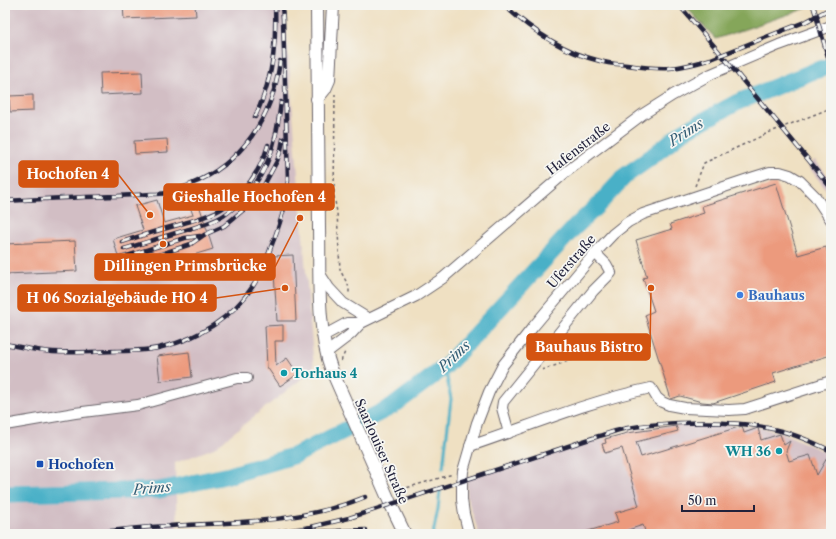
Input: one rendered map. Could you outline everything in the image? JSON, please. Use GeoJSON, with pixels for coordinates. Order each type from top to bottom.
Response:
{"type":"FeatureCollection","features":[{"type":"Feature","properties":{"kind":"main road","name":"Saarlouiser Straße"},"geometry":{"type":"LineString","coordinates":[[317,5],[320,308],[323,336],[326,353],[336,368],[384,489],[403,531]]}},
{"type":"Feature","properties":{"kind":"main road"},"geometry":{"type":"LineString","coordinates":[[317,100],[325,89],[329,80],[333,5]]}},
{"type":"Feature","properties":{"kind":"street","name":"Hafenstraße"},"geometry":{"type":"LineString","coordinates":[[326,353],[365,321],[416,296],[444,278],[566,172],[643,114],[711,74],[779,45],[831,26]]}},
{"type":"Feature","properties":{"kind":"street","name":"Uferstraße"},"geometry":{"type":"LineString","coordinates":[[468,534],[462,500],[463,472],[477,423],[489,392],[503,365],[595,253],[613,234],[628,222],[643,214],[770,172],[780,172],[790,175],[800,181],[815,196],[831,220]]}},
{"type":"Feature","properties":{"kind":"street"},"geometry":{"type":"LineString","coordinates":[[509,433],[502,408],[503,402],[593,291],[612,273],[606,264],[595,253]]}},
{"type":"Feature","properties":{"kind":"street"},"geometry":{"type":"LineString","coordinates":[[320,274],[329,288],[343,303],[365,321]]}},
{"type":"Feature","properties":{"kind":"street","name":"Hafenstraße"},"geometry":{"type":"LineString","coordinates":[[323,336],[347,323],[365,321]]}},
{"type":"Feature","properties":{"kind":"street"},"geometry":{"type":"LineString","coordinates":[[5,424],[138,405],[237,378],[247,378]]}},
{"type":"Feature","properties":{"kind":"street"},"geometry":{"type":"LineString","coordinates":[[470,446],[604,400],[651,388],[657,398],[669,405],[685,408],[729,410],[745,409],[831,381]]}},
{"type":"Feature","properties":{"kind":"path"},"geometry":{"type":"LineString","coordinates":[[335,94],[334,200],[337,212],[340,270],[349,288],[348,295],[343,303]]}},
{"type":"Feature","properties":{"kind":"path"},"geometry":{"type":"LineString","coordinates":[[691,197],[704,163],[768,133],[831,108]]}},
{"type":"Feature","properties":{"kind":"path"},"geometry":{"type":"LineString","coordinates":[[540,371],[651,332]]}},
{"type":"Feature","properties":{"kind":"path"},"geometry":{"type":"LineString","coordinates":[[336,368],[349,343],[346,337]]}},
{"type":"Feature","properties":{"kind":"path"},"geometry":{"type":"LineString","coordinates":[[384,489],[450,475]]}},
{"type":"Feature","properties":{"kind":"shaded area"},"geometry":{"type":"Polygon","coordinates":[[[5,5],[284,5],[314,369],[214,448],[175,463],[177,534],[5,534],[5,5]]]}},
{"type":"Feature","properties":{"kind":"shaded area"},"geometry":{"type":"Polygon","coordinates":[[[815,160],[831,180],[831,196],[808,166],[815,160]]]}},
{"type":"Feature","properties":{"kind":"shaded area"},"geometry":{"type":"Polygon","coordinates":[[[669,425],[752,426],[783,433],[831,455],[831,534],[479,534],[467,497],[467,478],[630,431],[669,425]]]}},
{"type":"Feature","properties":{"kind":"green space"},"geometry":{"type":"Polygon","coordinates":[[[684,5],[806,5],[807,8],[716,39],[684,5]]]}},
{"type":"Feature","properties":{"kind":"building"},"geometry":{"type":"Polygon","coordinates":[[[123,5],[195,5],[196,16],[124,19],[123,5]]]}},
{"type":"Feature","properties":{"kind":"building"},"geometry":{"type":"Polygon","coordinates":[[[142,72],[143,93],[101,95],[100,73],[142,72]]]}},
{"type":"Feature","properties":{"kind":"building"},"geometry":{"type":"Polygon","coordinates":[[[33,95],[33,111],[10,112],[9,96],[33,95]]]}},
{"type":"Feature","properties":{"kind":"building"},"geometry":{"type":"Polygon","coordinates":[[[167,139],[168,152],[135,154],[134,141],[167,139]]]}},
{"type":"Feature","properties":{"kind":"building","name":"Bauhaus"},"geometry":{"type":"Polygon","coordinates":[[[776,183],[798,255],[826,247],[831,264],[831,355],[773,373],[776,382],[713,403],[702,402],[680,396],[671,399],[645,315],[654,311],[643,278],[647,277],[636,240],[672,229],[670,224],[704,213],[702,206],[776,183]]]}},
{"type":"Feature","properties":{"kind":"building"},"geometry":{"type":"Polygon","coordinates":[[[212,186],[218,202],[200,208],[213,249],[124,276],[113,239],[143,230],[135,206],[157,200],[164,223],[193,215],[186,195],[212,186]]]}},
{"type":"Feature","properties":{"kind":"building"},"geometry":{"type":"Polygon","coordinates":[[[75,241],[77,271],[5,274],[5,244],[75,241]]]}},
{"type":"Feature","properties":{"kind":"building"},"geometry":{"type":"Polygon","coordinates":[[[293,255],[296,321],[277,321],[273,256],[293,255]]]}},
{"type":"Feature","properties":{"kind":"building"},"geometry":{"type":"Polygon","coordinates":[[[283,325],[283,341],[275,341],[276,366],[287,358],[298,374],[280,386],[267,367],[265,326],[283,325]]]}},
{"type":"Feature","properties":{"kind":"building"},"geometry":{"type":"Polygon","coordinates":[[[189,352],[192,377],[160,381],[157,356],[189,352]]]}},
{"type":"Feature","properties":{"kind":"building"},"geometry":{"type":"Polygon","coordinates":[[[676,426],[678,431],[636,442],[641,457],[742,426],[744,433],[758,428],[761,440],[780,434],[784,445],[790,441],[786,451],[789,461],[810,455],[817,475],[831,451],[831,534],[646,534],[643,525],[622,532],[622,534],[585,534],[585,532],[618,522],[615,513],[639,506],[622,448],[605,453],[602,444],[606,443],[605,439],[627,433],[676,426]]]}},
{"type":"Feature","properties":{"kind":"waterway","name":"Prims"},"geometry":{"type":"LineString","coordinates":[[5,493],[159,490],[230,475],[296,455],[393,406],[445,367],[575,227],[626,175],[684,131],[738,102],[814,71],[831,66]]}},
{"type":"Feature","properties":{"kind":"waterway"},"geometry":{"type":"LineString","coordinates":[[443,468],[451,399],[445,367]]}},
{"type":"Feature","properties":{"kind":"waterway"},"geometry":{"type":"LineString","coordinates":[[433,534],[440,490]]}},
{"type":"Feature","properties":{"kind":"railway"},"geometry":{"type":"LineString","coordinates":[[255,117],[265,93],[272,65],[275,35],[275,5]]}},
{"type":"Feature","properties":{"kind":"railway"},"geometry":{"type":"LineString","coordinates":[[5,344],[53,352],[134,351],[156,348],[189,338],[214,325],[225,317],[245,297],[256,281],[263,267],[286,201],[288,180],[282,5]]}},
{"type":"Feature","properties":{"kind":"railway"},"geometry":{"type":"LineString","coordinates":[[504,5],[537,32],[573,52],[607,63],[659,68],[680,67],[711,59],[807,21],[831,8]]}},
{"type":"Feature","properties":{"kind":"railway"},"geometry":{"type":"LineString","coordinates":[[679,5],[831,188]]}},
{"type":"Feature","properties":{"kind":"railway"},"geometry":{"type":"LineString","coordinates":[[813,5],[831,67]]}},
{"type":"Feature","properties":{"kind":"railway"},"geometry":{"type":"LineString","coordinates":[[5,201],[163,194],[184,187],[208,176],[225,165],[252,136],[270,101],[276,82],[280,61]]}},
{"type":"Feature","properties":{"kind":"railway"},"geometry":{"type":"LineString","coordinates":[[124,249],[210,222],[223,216],[237,205],[253,187],[266,165],[274,142],[281,102]]}},
{"type":"Feature","properties":{"kind":"railway"},"geometry":{"type":"LineString","coordinates":[[105,273],[191,244],[204,235],[224,226],[248,206],[263,187],[277,161],[283,139]]}},
{"type":"Feature","properties":{"kind":"railway"},"geometry":{"type":"LineString","coordinates":[[122,242],[200,218],[221,209],[237,197],[256,173],[268,145]]}},
{"type":"Feature","properties":{"kind":"railway"},"geometry":{"type":"LineString","coordinates":[[101,264],[185,238],[200,236]]}},
{"type":"Feature","properties":{"kind":"railway"},"geometry":{"type":"LineString","coordinates":[[242,534],[278,532],[311,527],[349,518],[599,436],[623,429],[658,424],[724,423],[768,428],[792,434],[831,451]]}},
{"type":"Feature","properties":{"kind":"railway"},"geometry":{"type":"LineString","coordinates":[[88,534],[139,528],[244,522],[293,517],[341,506],[365,497]]}},
{"type":"Feature","properties":{"kind":"railway"},"geometry":{"type":"LineString","coordinates":[[310,532],[366,530]]}},
{"type":"Feature","properties":{"kind":"place","name":"Hochofen 4"},"geometry":{"type":"Point","coordinates":[150,215]}},
{"type":"Feature","properties":{"kind":"place","name":"Dillingen Primsbrücke"},"geometry":{"type":"Point","coordinates":[300,218]}},
{"type":"Feature","properties":{"kind":"place","name":"Gieshalle Hochofen 4"},"geometry":{"type":"Point","coordinates":[163,244]}},
{"type":"Feature","properties":{"kind":"place","name":"H 06 Sozialgebäude HO 4"},"geometry":{"type":"Point","coordinates":[285,288]}},
{"type":"Feature","properties":{"kind":"place","name":"Bauhaus Bistro"},"geometry":{"type":"Point","coordinates":[651,288]}},
{"type":"Feature","properties":{"kind":"place","name":"Bauhaus"},"geometry":{"type":"Point","coordinates":[740,295]}},
{"type":"Feature","properties":{"kind":"place","name":"Torhaus 4"},"geometry":{"type":"Point","coordinates":[284,373]}},
{"type":"Feature","properties":{"kind":"place","name":"WH 36"},"geometry":{"type":"Point","coordinates":[779,451]}},
{"type":"Feature","properties":{"kind":"place","name":"Hochofen"},"geometry":{"type":"Point","coordinates":[40,464]}}]}
